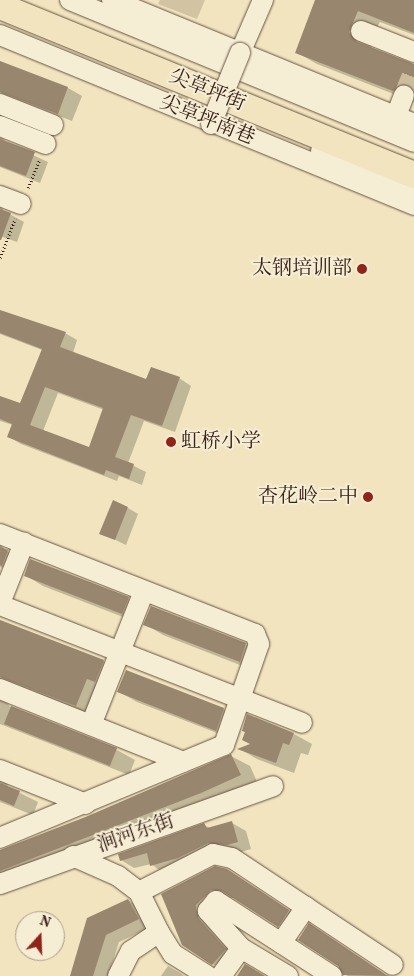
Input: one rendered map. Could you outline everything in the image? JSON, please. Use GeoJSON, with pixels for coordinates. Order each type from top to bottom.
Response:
{"type":"FeatureCollection","features":[{"type":"Feature","properties":{"kind":"main road","name":"尖草坪街"},"geometry":{"type":"LineString","coordinates":[[13,0],[414,164]]}},
{"type":"Feature","properties":{"kind":"main road","name":"尖草坪街"},"geometry":{"type":"LineString","coordinates":[[0,6],[414,175]]}},
{"type":"Feature","properties":{"kind":"street"},"geometry":{"type":"LineString","coordinates":[[70,0],[414,142]]}},
{"type":"Feature","properties":{"kind":"street"},"geometry":{"type":"LineString","coordinates":[[112,0],[405,120],[404,95]]}},
{"type":"Feature","properties":{"kind":"street"},"geometry":{"type":"LineString","coordinates":[[211,124],[263,0]]}},
{"type":"Feature","properties":{"kind":"street"},"geometry":{"type":"LineString","coordinates":[[0,20],[414,189]]}},
{"type":"Feature","properties":{"kind":"street"},"geometry":{"type":"LineString","coordinates":[[361,31],[414,52]]}},
{"type":"Feature","properties":{"kind":"street","name":"尖草坪南巷"},"geometry":{"type":"LineString","coordinates":[[0,35],[211,124],[414,205]]}},
{"type":"Feature","properties":{"kind":"street"},"geometry":{"type":"LineString","coordinates":[[0,104],[53,125]]}},
{"type":"Feature","properties":{"kind":"street"},"geometry":{"type":"LineString","coordinates":[[0,126],[46,144]]}},
{"type":"Feature","properties":{"kind":"street"},"geometry":{"type":"LineString","coordinates":[[0,196],[21,204]]}},
{"type":"Feature","properties":{"kind":"street"},"geometry":{"type":"LineString","coordinates":[[0,534],[255,634],[259,644],[224,745],[0,838]]}},
{"type":"Feature","properties":{"kind":"street"},"geometry":{"type":"LineString","coordinates":[[24,543],[0,604],[302,723]]}},
{"type":"Feature","properties":{"kind":"street"},"geometry":{"type":"LineString","coordinates":[[91,725],[144,591]]}},
{"type":"Feature","properties":{"kind":"street"},"geometry":{"type":"LineString","coordinates":[[0,689],[183,762]]}},
{"type":"Feature","properties":{"kind":"street"},"geometry":{"type":"LineString","coordinates":[[0,770],[84,804]]}},
{"type":"Feature","properties":{"kind":"street","name":"涧河东街"},"geometry":{"type":"LineString","coordinates":[[0,884],[73,856],[273,786]]}},
{"type":"Feature","properties":{"kind":"street"},"geometry":{"type":"LineString","coordinates":[[139,892],[213,854],[232,858],[393,965]]}},
{"type":"Feature","properties":{"kind":"street"},"geometry":{"type":"LineString","coordinates":[[73,856],[118,876],[139,892],[159,932],[174,954],[208,976]]}},
{"type":"Feature","properties":{"kind":"street"},"geometry":{"type":"LineString","coordinates":[[288,976],[241,948],[208,911],[216,902],[332,976]]}},
{"type":"Feature","properties":{"kind":"street"},"geometry":{"type":"LineString","coordinates":[[281,943],[306,907]]}},
{"type":"Feature","properties":{"kind":"street"},"geometry":{"type":"LineString","coordinates":[[118,976],[131,951],[159,932]]}},
{"type":"Feature","properties":{"kind":"street"},"geometry":{"type":"LineString","coordinates":[[221,976],[241,948]]}},
{"type":"Feature","properties":{"kind":"shaded area"},"geometry":{"type":"Polygon","coordinates":[[[160,0],[205,0],[197,19],[158,4],[160,0]]]}},
{"type":"Feature","properties":{"kind":"building"},"geometry":{"type":"Polygon","coordinates":[[[315,0],[414,0],[414,33],[358,11],[349,32],[357,42],[414,64],[414,89],[409,84],[403,83],[393,91],[295,53],[315,0]]]}},
{"type":"Feature","properties":{"kind":"building"},"geometry":{"type":"Polygon","coordinates":[[[0,61],[68,87],[58,114],[0,92],[0,61]]]}},
{"type":"Feature","properties":{"kind":"building"},"geometry":{"type":"Polygon","coordinates":[[[0,139],[35,152],[26,176],[0,166],[0,139]]]}},
{"type":"Feature","properties":{"kind":"building"},"geometry":{"type":"Polygon","coordinates":[[[0,209],[11,213],[1,240],[0,240],[0,209]]]}},
{"type":"Feature","properties":{"kind":"building"},"geometry":{"type":"Polygon","coordinates":[[[0,310],[66,332],[60,347],[146,379],[151,367],[180,377],[162,426],[131,415],[115,457],[134,464],[129,479],[106,470],[104,475],[7,437],[12,424],[0,419],[0,396],[20,403],[42,349],[0,333],[0,310]],[[45,387],[30,425],[89,447],[103,408],[45,387]]]}},
{"type":"Feature","properties":{"kind":"building"},"geometry":{"type":"Polygon","coordinates":[[[113,500],[128,507],[115,540],[99,534],[113,500]]]}},
{"type":"Feature","properties":{"kind":"building"},"geometry":{"type":"Polygon","coordinates":[[[0,547],[8,550],[2,566],[0,565],[0,547]]]}},
{"type":"Feature","properties":{"kind":"building"},"geometry":{"type":"Polygon","coordinates":[[[30,559],[129,597],[122,614],[24,576],[30,559]]]}},
{"type":"Feature","properties":{"kind":"building"},"geometry":{"type":"Polygon","coordinates":[[[151,606],[246,643],[240,662],[143,625],[151,606]]]}},
{"type":"Feature","properties":{"kind":"building"},"geometry":{"type":"Polygon","coordinates":[[[0,620],[104,660],[95,682],[87,679],[76,706],[0,677],[0,620]]]}},
{"type":"Feature","properties":{"kind":"building"},"geometry":{"type":"Polygon","coordinates":[[[126,670],[224,708],[216,731],[117,692],[126,670]]]}},
{"type":"Feature","properties":{"kind":"building"},"geometry":{"type":"Polygon","coordinates":[[[11,706],[117,748],[110,766],[4,724],[11,706]]]}},
{"type":"Feature","properties":{"kind":"building"},"geometry":{"type":"Polygon","coordinates":[[[247,714],[294,733],[289,745],[283,743],[276,763],[237,749],[250,744],[242,740],[245,732],[242,731],[247,714]]]}},
{"type":"Feature","properties":{"kind":"building"},"geometry":{"type":"Polygon","coordinates":[[[231,754],[241,775],[201,793],[0,871],[0,850],[88,816],[231,754]]]}},
{"type":"Feature","properties":{"kind":"building"},"geometry":{"type":"Polygon","coordinates":[[[0,783],[20,791],[14,806],[0,800],[0,783]]]}},
{"type":"Feature","properties":{"kind":"building"},"geometry":{"type":"Polygon","coordinates":[[[232,821],[238,842],[227,845],[208,843],[178,858],[150,866],[147,853],[120,861],[118,854],[204,823],[207,828],[232,821]]]}},
{"type":"Feature","properties":{"kind":"building"},"geometry":{"type":"Polygon","coordinates":[[[215,866],[227,869],[289,910],[278,927],[222,891],[211,890],[196,905],[196,909],[199,919],[226,949],[212,965],[182,945],[161,894],[215,866]]]}},
{"type":"Feature","properties":{"kind":"building"},"geometry":{"type":"Polygon","coordinates":[[[128,899],[139,919],[106,935],[93,976],[70,976],[87,918],[128,899]]]}},
{"type":"Feature","properties":{"kind":"building"},"geometry":{"type":"Polygon","coordinates":[[[309,923],[390,976],[343,975],[338,966],[298,940],[309,923]]]}},
{"type":"Feature","properties":{"kind":"building"},"geometry":{"type":"Polygon","coordinates":[[[245,964],[265,976],[237,976],[245,964]]]}},
{"type":"Feature","properties":{"kind":"tunnel"},"geometry":{"type":"LineString","coordinates":[[404,95],[414,70]]}},
{"type":"Feature","properties":{"kind":"place","name":"太钢培训部"},"geometry":{"type":"Point","coordinates":[362,269]}},
{"type":"Feature","properties":{"kind":"place","name":"虹桥小学"},"geometry":{"type":"Point","coordinates":[171,442]}},
{"type":"Feature","properties":{"kind":"place","name":"杏花岭二中"},"geometry":{"type":"Point","coordinates":[368,497]}}]}
